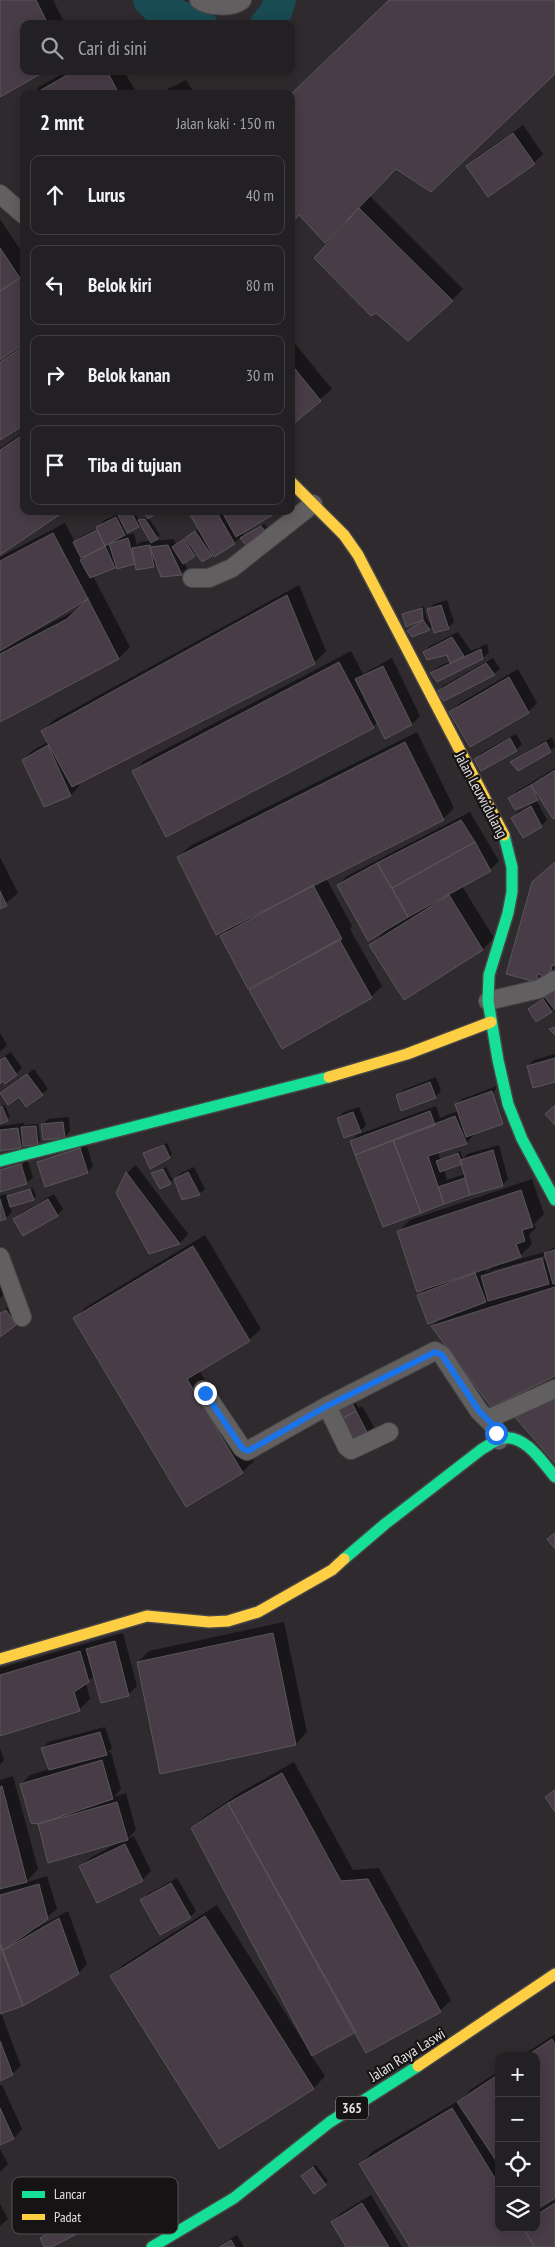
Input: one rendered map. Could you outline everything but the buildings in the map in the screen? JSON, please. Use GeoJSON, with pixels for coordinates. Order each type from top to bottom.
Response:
{"type":"FeatureCollection","features":[{"type":"Feature","properties":{"kind":"street"},"geometry":{"type":"LineString","coordinates":[[199,0],[204,4],[236,5],[242,0]]}},
{"type":"Feature","properties":{"kind":"street"},"geometry":{"type":"LineString","coordinates":[[0,194],[20,211]]}},
{"type":"Feature","properties":{"kind":"street","name":"Jalan Leuwidulang"},"geometry":{"type":"LineString","coordinates":[[295,486],[344,535],[360,560],[496,820],[510,851],[513,879],[511,902],[492,957],[487,988],[488,1001],[505,1090],[513,1118],[531,1159],[554,1198]]}},
{"type":"Feature","properties":{"kind":"street"},"geometry":{"type":"LineString","coordinates":[[192,578],[216,576],[232,568],[313,504]]}},
{"type":"Feature","properties":{"kind":"street"},"geometry":{"type":"LineString","coordinates":[[488,1001],[539,989],[555,980]]}},
{"type":"Feature","properties":{"kind":"street"},"geometry":{"type":"LineString","coordinates":[[0,1161],[339,1075],[407,1054],[492,1022]]}},
{"type":"Feature","properties":{"kind":"street"},"geometry":{"type":"LineString","coordinates":[[0,1257],[22,1317]]}},
{"type":"Feature","properties":{"kind":"street"},"geometry":{"type":"LineString","coordinates":[[203,1390],[242,1448],[248,1451],[327,1406],[435,1352],[442,1355],[479,1411],[494,1429],[524,1444],[555,1477]]}},
{"type":"Feature","properties":{"kind":"street"},"geometry":{"type":"LineString","coordinates":[[0,1658],[147,1616],[209,1622],[228,1621],[258,1612],[332,1570],[393,1518],[482,1449],[494,1429],[555,1389]]}},
{"type":"Feature","properties":{"kind":"street"},"geometry":{"type":"LineString","coordinates":[[327,1406],[347,1447],[351,1450],[390,1432]]}},
{"type":"Feature","properties":{"kind":"street","name":"Jalan Raya Laswi"},"geometry":{"type":"LineString","coordinates":[[178,2231],[234,2198],[330,2122],[455,2043],[555,1974]]}},
{"type":"Feature","properties":{"kind":"street","name":"Jalan Raya Laswi"},"geometry":{"type":"LineString","coordinates":[[152,2247],[174,2234]]}},
{"type":"Feature","properties":{"kind":"waterway"},"geometry":{"type":"LineString","coordinates":[[149,0],[157,8],[190,20]]}},
{"type":"Feature","properties":{"kind":"waterway"},"geometry":{"type":"LineString","coordinates":[[269,20],[276,12],[280,0]]}},
{"type":"Feature","properties":{"kind":"traffic: fast"},"geometry":{"type":"LineString","coordinates":[[504,835],[512,867],[512,892],[508,913],[489,975],[488,1001],[508,1104],[522,1139],[555,1200]]}},
{"type":"Feature","properties":{"kind":"traffic: fast"},"geometry":{"type":"LineString","coordinates":[[0,1161],[329,1077]]}},
{"type":"Feature","properties":{"kind":"traffic: fast"},"geometry":{"type":"LineString","coordinates":[[344,1559],[385,1524],[482,1449],[500,1439],[511,1438],[519,1440],[539,1457],[555,1477]]}},
{"type":"Feature","properties":{"kind":"traffic: fast"},"geometry":{"type":"LineString","coordinates":[[178,2231],[234,2198],[330,2122],[418,2066]]}},
{"type":"Feature","properties":{"kind":"traffic: fast"},"geometry":{"type":"LineString","coordinates":[[152,2247],[174,2234]]}},
{"type":"Feature","properties":{"kind":"traffic: slow"},"geometry":{"type":"LineString","coordinates":[[295,486],[344,535],[358,555],[504,835]]}},
{"type":"Feature","properties":{"kind":"traffic: slow"},"geometry":{"type":"LineString","coordinates":[[329,1077],[407,1054],[491,1022]]}},
{"type":"Feature","properties":{"kind":"traffic: slow"},"geometry":{"type":"LineString","coordinates":[[0,1659],[147,1616],[209,1622],[228,1621],[258,1612],[332,1570],[344,1559]]}},
{"type":"Feature","properties":{"kind":"traffic: slow"},"geometry":{"type":"LineString","coordinates":[[418,2066],[555,1974]]}},
{"type":"Feature","properties":{"kind":"route"},"geometry":{"type":"LineString","coordinates":[[205,1393],[242,1448],[248,1451],[327,1406],[431,1352],[439,1352],[479,1411],[491,1421],[496,1433]]}}]}
